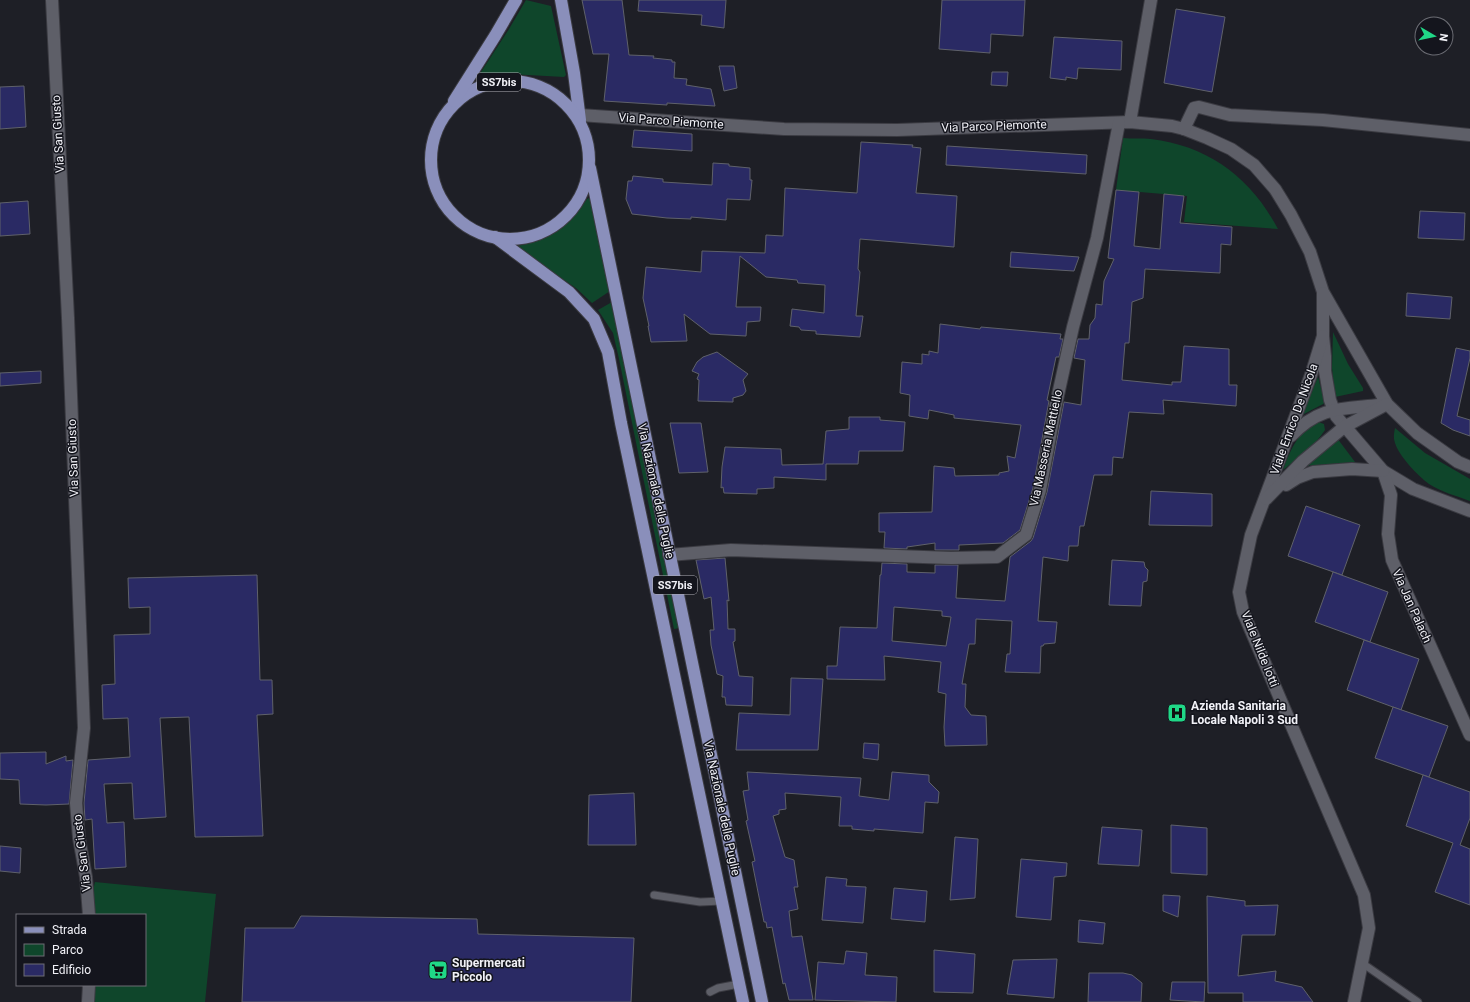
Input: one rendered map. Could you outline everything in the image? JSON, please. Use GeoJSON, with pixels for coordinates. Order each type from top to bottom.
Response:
{"type":"FeatureCollection","features":[{"type":"Feature","properties":{"kind":"main road","name":"Via Nazionale delle Puglie"},"geometry":{"type":"LineString","coordinates":[[516,0],[441,122],[432,145],[431,170],[438,194],[452,214],[472,229],[495,238],[569,292],[594,319],[608,352],[621,423],[743,1002]]}},
{"type":"Feature","properties":{"kind":"main road","name":"Via Nazionale delle Puglie"},"geometry":{"type":"LineString","coordinates":[[560,0],[574,74],[580,118],[589,143],[590,168],[762,1002]]}},
{"type":"Feature","properties":{"kind":"main road","name":"Via Nazionale delle Puglie"},"geometry":{"type":"LineString","coordinates":[[441,122],[455,103],[474,89],[497,82],[521,82],[544,89],[563,102],[580,118]]}},
{"type":"Feature","properties":{"kind":"main road","name":"Via Nazionale delle Puglie"},"geometry":{"type":"LineString","coordinates":[[495,238],[521,238],[546,230],[566,215],[581,194],[590,168]]}},
{"type":"Feature","properties":{"kind":"street","name":"Via San Giusto"},"geometry":{"type":"LineString","coordinates":[[52,0],[68,326],[84,728],[76,803],[79,838],[86,877],[89,914]]}},
{"type":"Feature","properties":{"kind":"street","name":"Via Masseria Mattiello"},"geometry":{"type":"LineString","coordinates":[[669,555],[731,550],[951,558],[997,557],[1026,535],[1040,490],[1056,404],[1073,327],[1097,238],[1125,123],[1151,0]]}},
{"type":"Feature","properties":{"kind":"street"},"geometry":{"type":"LineString","coordinates":[[1184,129],[1194,108],[1199,107],[1230,115],[1323,120],[1470,135]]}},
{"type":"Feature","properties":{"kind":"street","name":"Via Parco Piemonte"},"geometry":{"type":"LineString","coordinates":[[580,118],[784,128],[897,130],[1125,123],[1172,126],[1184,129],[1231,149],[1254,165],[1275,189],[1291,215],[1310,252],[1323,292]]}},
{"type":"Feature","properties":{"kind":"street"},"geometry":{"type":"LineString","coordinates":[[1323,292],[1387,404],[1417,433],[1458,462],[1470,467]]}},
{"type":"Feature","properties":{"kind":"street","name":"Viale Enrico De Nicola"},"geometry":{"type":"LineString","coordinates":[[1323,292],[1325,371],[1333,410],[1344,426]]}},
{"type":"Feature","properties":{"kind":"street","name":"Viale Enrico De Nicola"},"geometry":{"type":"LineString","coordinates":[[1263,502],[1311,375],[1323,336]]}},
{"type":"Feature","properties":{"kind":"street"},"geometry":{"type":"LineString","coordinates":[[1287,440],[1301,425],[1316,415],[1333,410],[1387,404]]}},
{"type":"Feature","properties":{"kind":"street","name":"Viale Nilde Iotti"},"geometry":{"type":"LineString","coordinates":[[1354,1002],[1369,928],[1364,895],[1243,612],[1239,592],[1251,535],[1263,502],[1303,461],[1344,426],[1387,404]]}},
{"type":"Feature","properties":{"kind":"street"},"geometry":{"type":"LineString","coordinates":[[1344,426],[1383,471],[1413,489],[1470,511]]}},
{"type":"Feature","properties":{"kind":"street"},"geometry":{"type":"LineString","coordinates":[[1263,502],[1297,478],[1313,472],[1352,469],[1383,471]]}},
{"type":"Feature","properties":{"kind":"street","name":"Via Jan Palach"},"geometry":{"type":"LineString","coordinates":[[1383,471],[1391,495],[1388,534],[1392,560],[1470,735]]}},
{"type":"Feature","properties":{"kind":"street"},"geometry":{"type":"LineString","coordinates":[[88,1002],[89,986]]}},
{"type":"Feature","properties":{"kind":"lane"},"geometry":{"type":"LineString","coordinates":[[654,895],[700,902],[722,901]]}},
{"type":"Feature","properties":{"kind":"lane"},"geometry":{"type":"LineString","coordinates":[[1362,963],[1418,1002]]}},
{"type":"Feature","properties":{"kind":"lane"},"geometry":{"type":"LineString","coordinates":[[710,992],[718,988],[739,984]]}},
{"type":"Feature","properties":{"kind":"green space"},"geometry":{"type":"Polygon","coordinates":[[[526,0],[551,6],[566,75],[564,77],[510,74],[481,77],[481,72],[526,0]]]}},
{"type":"Feature","properties":{"kind":"green space"},"geometry":{"type":"Polygon","coordinates":[[[1123,138],[1151,139],[1172,143],[1192,149],[1210,157],[1241,180],[1255,194],[1278,229],[1184,222],[1187,196],[1116,190],[1123,138]]]}},
{"type":"Feature","properties":{"kind":"green space"},"geometry":{"type":"Polygon","coordinates":[[[589,198],[591,199],[610,291],[592,303],[576,288],[518,249],[517,246],[539,240],[558,231],[566,225],[589,198]]]}},
{"type":"Feature","properties":{"kind":"green space"},"geometry":{"type":"Polygon","coordinates":[[[612,302],[679,628],[674,629],[613,333],[598,310],[612,302]]]}},
{"type":"Feature","properties":{"kind":"green space"},"geometry":{"type":"Polygon","coordinates":[[[1333,332],[1348,364],[1363,388],[1363,391],[1335,397],[1332,368],[1333,332]]]}},
{"type":"Feature","properties":{"kind":"green space"},"geometry":{"type":"Polygon","coordinates":[[[1318,377],[1325,403],[1302,415],[1318,377]]]}},
{"type":"Feature","properties":{"kind":"green space"},"geometry":{"type":"Polygon","coordinates":[[[1318,422],[1324,424],[1325,430],[1321,436],[1306,452],[1283,470],[1292,449],[1300,436],[1318,422]]]}},
{"type":"Feature","properties":{"kind":"green space"},"geometry":{"type":"Polygon","coordinates":[[[1395,428],[1425,453],[1470,479],[1470,501],[1449,494],[1429,484],[1420,476],[1400,454],[1394,439],[1395,428]]]}},
{"type":"Feature","properties":{"kind":"green space"},"geometry":{"type":"Polygon","coordinates":[[[1337,438],[1355,462],[1304,466],[1337,438]]]}},
{"type":"Feature","properties":{"kind":"green space"},"geometry":{"type":"Polygon","coordinates":[[[95,882],[216,894],[205,1002],[94,1002],[95,986],[146,986],[146,914],[95,914],[93,890],[95,882]]]}},
{"type":"Feature","properties":{"kind":"building"},"geometry":{"type":"Polygon","coordinates":[[[582,0],[622,0],[629,55],[654,56],[653,58],[672,60],[672,62],[675,62],[674,78],[687,79],[686,85],[711,89],[715,106],[604,101],[609,54],[593,54],[582,0]]]}},
{"type":"Feature","properties":{"kind":"building"},"geometry":{"type":"Polygon","coordinates":[[[639,0],[726,0],[724,28],[701,25],[702,15],[638,11],[639,0]]]}},
{"type":"Feature","properties":{"kind":"building"},"geometry":{"type":"Polygon","coordinates":[[[942,0],[1025,0],[1023,36],[991,34],[990,53],[939,49],[942,0]]]}},
{"type":"Feature","properties":{"kind":"building"},"geometry":{"type":"Polygon","coordinates":[[[1176,9],[1225,17],[1212,92],[1164,83],[1176,9]]]}},
{"type":"Feature","properties":{"kind":"building"},"geometry":{"type":"Polygon","coordinates":[[[1054,37],[1122,41],[1121,70],[1078,68],[1077,79],[1066,77],[1066,80],[1050,78],[1054,37]]]}},
{"type":"Feature","properties":{"kind":"building"},"geometry":{"type":"Polygon","coordinates":[[[719,66],[734,66],[737,88],[724,91],[719,66]]]}},
{"type":"Feature","properties":{"kind":"building"},"geometry":{"type":"Polygon","coordinates":[[[992,72],[1008,72],[1007,86],[991,85],[992,72]]]}},
{"type":"Feature","properties":{"kind":"building"},"geometry":{"type":"Polygon","coordinates":[[[24,86],[26,127],[0,129],[0,87],[24,86]]]}},
{"type":"Feature","properties":{"kind":"building"},"geometry":{"type":"Polygon","coordinates":[[[634,130],[692,134],[692,151],[632,147],[634,130]]]}},
{"type":"Feature","properties":{"kind":"building"},"geometry":{"type":"Polygon","coordinates":[[[861,142],[913,145],[912,147],[921,148],[916,193],[957,196],[954,247],[860,239],[858,269],[860,272],[856,316],[863,316],[860,337],[816,334],[816,331],[801,330],[799,327],[790,326],[792,309],[824,313],[825,285],[798,283],[797,280],[766,277],[740,256],[736,307],[761,307],[760,321],[747,322],[746,336],[710,334],[684,314],[687,341],[651,342],[643,298],[646,267],[701,272],[702,251],[765,253],[766,235],[783,236],[785,188],[857,193],[861,142]]]}},
{"type":"Feature","properties":{"kind":"building"},"geometry":{"type":"Polygon","coordinates":[[[947,146],[1087,155],[1086,174],[946,165],[947,146]]]}},
{"type":"Feature","properties":{"kind":"building"},"geometry":{"type":"Polygon","coordinates":[[[713,163],[750,168],[750,180],[752,180],[750,200],[727,199],[726,220],[691,217],[691,219],[667,218],[632,214],[626,199],[628,181],[632,181],[633,176],[663,179],[663,182],[712,185],[713,163]]]}},
{"type":"Feature","properties":{"kind":"building"},"geometry":{"type":"Polygon","coordinates":[[[1116,190],[1139,192],[1134,246],[1160,249],[1164,194],[1184,196],[1180,223],[1232,227],[1231,245],[1221,244],[1220,273],[1145,269],[1143,298],[1132,302],[1129,343],[1125,343],[1122,380],[1172,385],[1172,382],[1181,382],[1184,346],[1229,349],[1229,385],[1237,385],[1236,406],[1163,400],[1164,414],[1129,412],[1123,458],[1113,457],[1112,475],[1094,475],[1084,526],[1080,526],[1078,546],[1069,546],[1068,561],[1043,557],[1038,621],[1057,622],[1055,643],[1044,644],[1041,646],[1040,673],[1005,672],[1007,654],[1010,654],[1012,621],[976,619],[975,644],[969,644],[962,684],[966,684],[965,707],[971,715],[986,716],[987,745],[945,746],[944,727],[946,694],[938,692],[941,662],[884,656],[885,680],[827,679],[827,666],[837,666],[840,627],[877,628],[882,563],[907,564],[907,572],[935,573],[935,565],[958,565],[956,598],[1005,601],[1010,557],[1033,538],[1047,492],[1064,402],[1081,405],[1085,360],[1074,358],[1078,339],[1089,339],[1090,325],[1095,318],[1096,304],[1102,305],[1104,281],[1114,259],[1108,258],[1116,190]],[[894,607],[892,641],[946,646],[951,617],[942,616],[942,611],[894,607]]]}},
{"type":"Feature","properties":{"kind":"building"},"geometry":{"type":"Polygon","coordinates":[[[28,201],[30,234],[0,236],[0,203],[28,201]]]}},
{"type":"Feature","properties":{"kind":"building"},"geometry":{"type":"Polygon","coordinates":[[[1420,211],[1465,213],[1464,240],[1418,238],[1420,211]]]}},
{"type":"Feature","properties":{"kind":"building"},"geometry":{"type":"Polygon","coordinates":[[[1011,252],[1079,257],[1074,271],[1010,267],[1011,252]]]}},
{"type":"Feature","properties":{"kind":"building"},"geometry":{"type":"Polygon","coordinates":[[[1407,293],[1452,297],[1450,319],[1406,316],[1407,293]]]}},
{"type":"Feature","properties":{"kind":"building"},"geometry":{"type":"Polygon","coordinates":[[[940,324],[980,329],[981,327],[1061,334],[1060,339],[1063,339],[1059,357],[1056,357],[1047,400],[1049,401],[1033,488],[1020,530],[1003,543],[959,545],[959,550],[935,550],[935,543],[907,547],[907,549],[884,548],[885,532],[879,532],[879,513],[932,512],[934,466],[954,468],[955,476],[999,475],[999,473],[1009,471],[1007,456],[1015,458],[1021,425],[954,418],[954,415],[929,410],[928,419],[909,416],[910,395],[900,393],[902,362],[922,364],[922,354],[929,355],[929,351],[938,353],[940,324]]]}},
{"type":"Feature","properties":{"kind":"building"},"geometry":{"type":"Polygon","coordinates":[[[1456,348],[1470,351],[1470,358],[1457,416],[1470,420],[1470,436],[1453,430],[1441,423],[1456,348]]]}},
{"type":"Feature","properties":{"kind":"building"},"geometry":{"type":"Polygon","coordinates":[[[717,352],[748,374],[743,380],[746,391],[743,395],[733,398],[733,402],[698,401],[699,380],[697,379],[699,374],[692,371],[697,362],[703,357],[717,352]]]}},
{"type":"Feature","properties":{"kind":"building"},"geometry":{"type":"Polygon","coordinates":[[[41,371],[41,383],[0,386],[0,373],[41,371]]]}},
{"type":"Feature","properties":{"kind":"building"},"geometry":{"type":"Polygon","coordinates":[[[849,417],[880,417],[880,420],[905,422],[903,451],[859,451],[858,464],[826,464],[826,480],[774,477],[774,488],[757,489],[757,494],[724,493],[723,487],[721,488],[725,447],[781,449],[782,465],[823,464],[826,431],[849,429],[849,417]]]}},
{"type":"Feature","properties":{"kind":"building"},"geometry":{"type":"Polygon","coordinates":[[[670,423],[701,423],[708,472],[679,473],[670,423]]]}},
{"type":"Feature","properties":{"kind":"building"},"geometry":{"type":"Polygon","coordinates":[[[1151,491],[1212,494],[1212,526],[1149,525],[1151,491]]]}},
{"type":"Feature","properties":{"kind":"building"},"geometry":{"type":"Polygon","coordinates":[[[1306,506],[1360,525],[1342,575],[1288,556],[1306,506]]]}},
{"type":"Feature","properties":{"kind":"building"},"geometry":{"type":"Polygon","coordinates":[[[725,558],[729,601],[727,600],[728,629],[735,629],[735,641],[733,642],[739,676],[753,677],[752,706],[726,705],[725,697],[722,697],[723,676],[717,674],[711,645],[710,630],[714,630],[711,597],[704,599],[696,560],[725,558]]]}},
{"type":"Feature","properties":{"kind":"building"},"geometry":{"type":"Polygon","coordinates":[[[1112,560],[1144,562],[1145,567],[1148,570],[1147,581],[1143,582],[1141,606],[1109,605],[1112,560]]]}},
{"type":"Feature","properties":{"kind":"building"},"geometry":{"type":"Polygon","coordinates":[[[1333,572],[1388,592],[1370,642],[1315,622],[1333,572]]]}},
{"type":"Feature","properties":{"kind":"building"},"geometry":{"type":"Polygon","coordinates":[[[257,575],[260,680],[272,680],[273,714],[257,715],[263,836],[195,837],[189,717],[160,718],[166,817],[134,819],[132,783],[104,784],[107,823],[124,822],[126,867],[95,869],[92,819],[85,820],[84,803],[88,760],[130,757],[128,718],[103,719],[102,685],[115,684],[114,635],[150,634],[150,607],[129,608],[128,578],[257,575]]]}},
{"type":"Feature","properties":{"kind":"building"},"geometry":{"type":"Polygon","coordinates":[[[1364,640],[1419,659],[1401,710],[1347,690],[1364,640]]]}},
{"type":"Feature","properties":{"kind":"building"},"geometry":{"type":"Polygon","coordinates":[[[791,678],[823,679],[818,750],[736,750],[739,713],[790,715],[791,678]]]}},
{"type":"Feature","properties":{"kind":"building"},"geometry":{"type":"Polygon","coordinates":[[[1393,707],[1448,726],[1429,777],[1375,758],[1393,707]]]}},
{"type":"Feature","properties":{"kind":"building"},"geometry":{"type":"Polygon","coordinates":[[[864,743],[879,744],[878,760],[863,758],[864,743]]]}},
{"type":"Feature","properties":{"kind":"building"},"geometry":{"type":"Polygon","coordinates":[[[46,752],[46,764],[66,756],[66,761],[73,760],[69,804],[20,804],[19,780],[0,779],[0,753],[46,752]]]}},
{"type":"Feature","properties":{"kind":"building"},"geometry":{"type":"Polygon","coordinates":[[[747,772],[861,778],[859,796],[889,800],[892,772],[929,775],[929,782],[939,792],[938,803],[925,802],[923,833],[874,829],[874,831],[852,829],[852,826],[839,826],[841,797],[785,793],[786,809],[779,810],[779,814],[773,816],[785,857],[794,860],[798,887],[794,887],[798,909],[789,911],[792,937],[802,936],[813,1000],[789,1000],[785,983],[783,984],[772,927],[767,928],[766,922],[764,922],[752,862],[755,861],[746,821],[748,820],[743,791],[749,790],[747,772]]]}},
{"type":"Feature","properties":{"kind":"building"},"geometry":{"type":"Polygon","coordinates":[[[1423,775],[1470,792],[1470,818],[1460,845],[1470,849],[1470,905],[1435,892],[1453,843],[1406,826],[1423,775]]]}},
{"type":"Feature","properties":{"kind":"building"},"geometry":{"type":"Polygon","coordinates":[[[634,793],[636,845],[588,845],[589,795],[634,793]]]}},
{"type":"Feature","properties":{"kind":"building"},"geometry":{"type":"Polygon","coordinates":[[[1171,825],[1207,828],[1207,875],[1171,873],[1171,825]]]}},
{"type":"Feature","properties":{"kind":"building"},"geometry":{"type":"Polygon","coordinates":[[[1102,827],[1142,830],[1139,866],[1098,864],[1102,827]]]}},
{"type":"Feature","properties":{"kind":"building"},"geometry":{"type":"Polygon","coordinates":[[[955,837],[978,839],[975,898],[950,900],[955,837]]]}},
{"type":"Feature","properties":{"kind":"building"},"geometry":{"type":"Polygon","coordinates":[[[0,846],[21,848],[20,873],[0,871],[0,846]]]}},
{"type":"Feature","properties":{"kind":"building"},"geometry":{"type":"Polygon","coordinates":[[[1021,859],[1067,863],[1066,876],[1054,877],[1051,920],[1016,917],[1021,859]]]}},
{"type":"Feature","properties":{"kind":"building"},"geometry":{"type":"Polygon","coordinates":[[[826,877],[847,879],[846,886],[866,887],[863,923],[822,920],[826,877]]]}},
{"type":"Feature","properties":{"kind":"building"},"geometry":{"type":"Polygon","coordinates":[[[894,888],[927,891],[925,922],[891,919],[894,888]]]}},
{"type":"Feature","properties":{"kind":"building"},"geometry":{"type":"Polygon","coordinates":[[[1163,895],[1180,896],[1178,917],[1163,911],[1163,895]]]}},
{"type":"Feature","properties":{"kind":"building"},"geometry":{"type":"Polygon","coordinates":[[[1207,896],[1245,901],[1245,906],[1278,905],[1275,935],[1242,935],[1238,976],[1276,971],[1275,981],[1302,987],[1313,1002],[1243,1002],[1243,993],[1208,993],[1207,896]]]}},
{"type":"Feature","properties":{"kind":"building","name":"Supermercati Piccolo"},"geometry":{"type":"Polygon","coordinates":[[[301,916],[477,919],[478,934],[634,938],[631,1002],[242,1002],[245,928],[294,928],[301,916]]]}},
{"type":"Feature","properties":{"kind":"building"},"geometry":{"type":"Polygon","coordinates":[[[1079,920],[1105,923],[1103,944],[1078,942],[1079,920]]]}},
{"type":"Feature","properties":{"kind":"building"},"geometry":{"type":"Polygon","coordinates":[[[934,950],[975,954],[973,993],[934,992],[934,950]]]}},
{"type":"Feature","properties":{"kind":"building"},"geometry":{"type":"Polygon","coordinates":[[[846,951],[867,953],[865,975],[897,977],[896,1002],[815,1000],[818,962],[844,964],[846,951]]]}},
{"type":"Feature","properties":{"kind":"building"},"geometry":{"type":"Polygon","coordinates":[[[1057,959],[1054,998],[1007,994],[1013,960],[1057,959]]]}},
{"type":"Feature","properties":{"kind":"building"},"geometry":{"type":"Polygon","coordinates":[[[1089,973],[1123,973],[1132,975],[1142,983],[1141,1002],[1088,1002],[1089,973]]]}},
{"type":"Feature","properties":{"kind":"building"},"geometry":{"type":"Polygon","coordinates":[[[1172,982],[1205,982],[1204,1002],[1170,1000],[1172,982]]]}},
{"type":"Feature","properties":{"kind":"place","name":"Azienda Sanitaria Locale Napoli 3 Sud"},"geometry":{"type":"Point","coordinates":[1177,713]}},
{"type":"Feature","properties":{"kind":"place","name":"Supermercati Piccolo"},"geometry":{"type":"Point","coordinates":[438,970]}}]}
